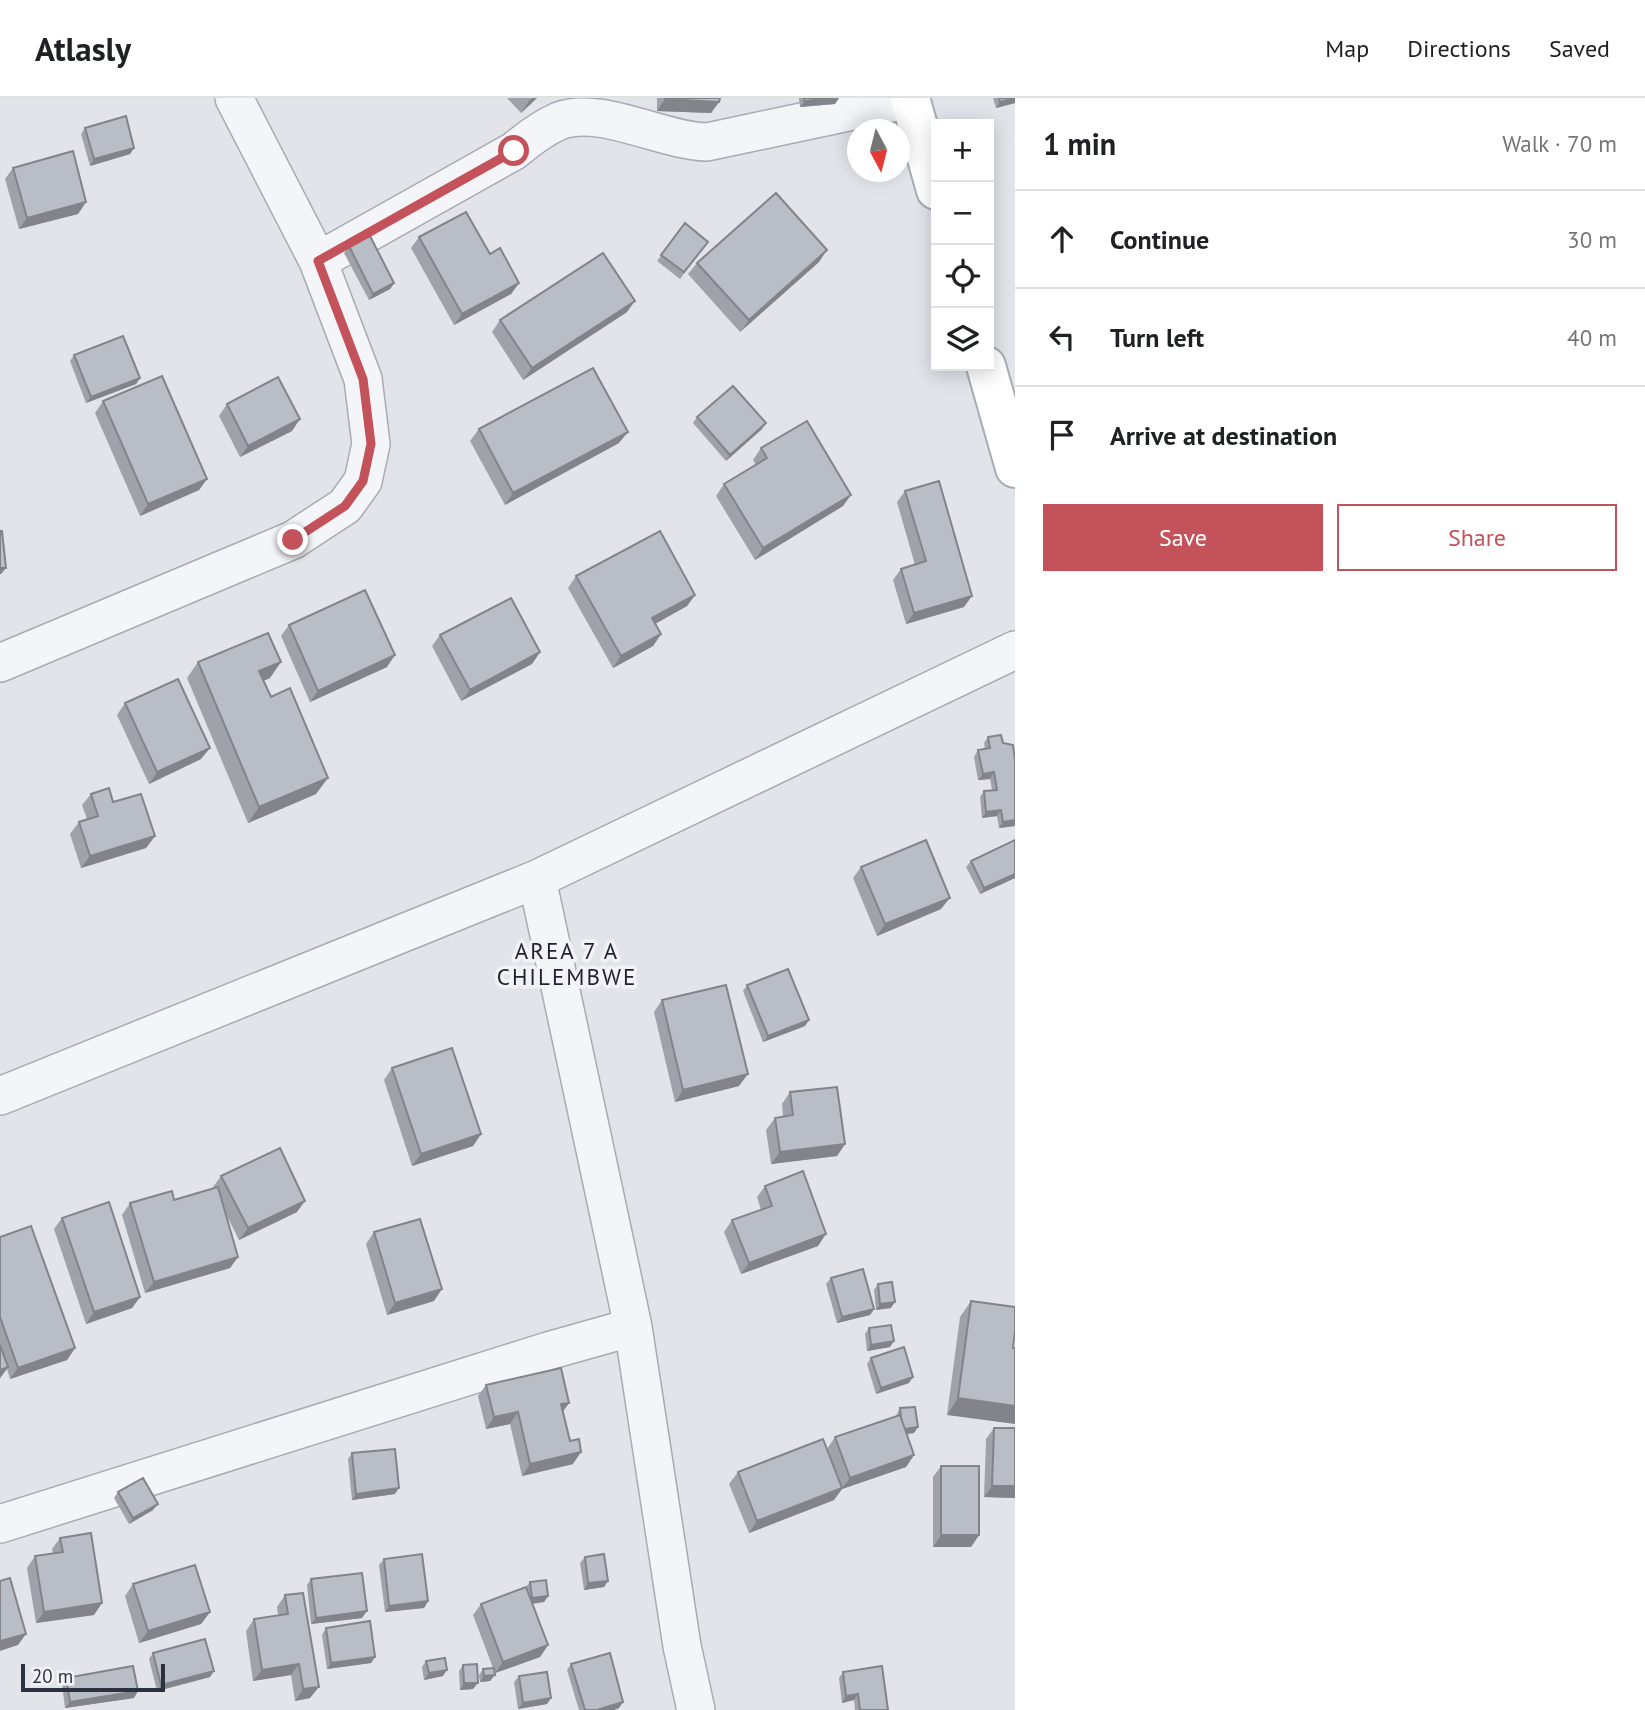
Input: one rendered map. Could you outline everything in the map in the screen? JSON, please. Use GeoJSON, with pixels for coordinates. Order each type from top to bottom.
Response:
{"type":"FeatureCollection","features":[{"type":"Feature","properties":{"kind":"main road"},"geometry":{"type":"LineString","coordinates":[[910,99],[934,182]]}},
{"type":"Feature","properties":{"kind":"main road"},"geometry":{"type":"LineString","coordinates":[[987,371],[1015,468]]}},
{"type":"Feature","properties":{"kind":"street"},"geometry":{"type":"LineString","coordinates":[[0,663],[293,540],[345,506],[363,481],[371,444],[363,379],[318,261],[234,98]]}},
{"type":"Feature","properties":{"kind":"street"},"geometry":{"type":"LineString","coordinates":[[318,261],[514,151],[559,121],[582,116],[609,120],[691,141],[707,142],[910,99]]}},
{"type":"Feature","properties":{"kind":"street"},"geometry":{"type":"LineString","coordinates":[[0,1096],[537,879],[1015,650]]}},
{"type":"Feature","properties":{"kind":"street"},"geometry":{"type":"LineString","coordinates":[[537,879],[633,1327],[682,1646],[696,1710]]}},
{"type":"Feature","properties":{"kind":"street"},"geometry":{"type":"LineString","coordinates":[[0,1524],[548,1351],[633,1327]]}},
{"type":"Feature","properties":{"kind":"building"},"geometry":{"type":"Polygon","coordinates":[[[665,98],[720,98],[719,102],[665,98]]]}},
{"type":"Feature","properties":{"kind":"building"},"geometry":{"type":"Polygon","coordinates":[[[804,98],[834,98],[805,101],[804,98]]]}},
{"type":"Feature","properties":{"kind":"building"},"geometry":{"type":"Polygon","coordinates":[[[126,116],[134,148],[94,159],[85,128],[126,116]]]}},
{"type":"Feature","properties":{"kind":"building"},"geometry":{"type":"Polygon","coordinates":[[[73,151],[86,202],[27,218],[13,168],[73,151]]]}},
{"type":"Feature","properties":{"kind":"building"},"geometry":{"type":"Polygon","coordinates":[[[776,193],[827,250],[749,320],[697,263],[776,193]]]}},
{"type":"Feature","properties":{"kind":"building"},"geometry":{"type":"Polygon","coordinates":[[[466,212],[490,254],[500,248],[519,283],[462,314],[419,237],[466,212]]]}},
{"type":"Feature","properties":{"kind":"building"},"geometry":{"type":"Polygon","coordinates":[[[685,223],[708,242],[684,272],[661,255],[685,223]]]}},
{"type":"Feature","properties":{"kind":"building"},"geometry":{"type":"Polygon","coordinates":[[[370,236],[394,283],[373,294],[349,246],[370,236]]]}},
{"type":"Feature","properties":{"kind":"building"},"geometry":{"type":"Polygon","coordinates":[[[603,253],[635,301],[532,368],[500,320],[603,253]]]}},
{"type":"Feature","properties":{"kind":"building"},"geometry":{"type":"Polygon","coordinates":[[[123,336],[140,378],[91,397],[74,355],[123,336]]]}},
{"type":"Feature","properties":{"kind":"building"},"geometry":{"type":"Polygon","coordinates":[[[593,368],[628,432],[513,493],[479,429],[593,368]]]}},
{"type":"Feature","properties":{"kind":"building"},"geometry":{"type":"Polygon","coordinates":[[[162,376],[207,479],[148,504],[103,401],[162,376]]]}},
{"type":"Feature","properties":{"kind":"building"},"geometry":{"type":"Polygon","coordinates":[[[278,377],[300,419],[248,446],[227,404],[278,377]]]}},
{"type":"Feature","properties":{"kind":"building"},"geometry":{"type":"Polygon","coordinates":[[[733,386],[766,423],[730,455],[697,417],[733,386]]]}},
{"type":"Feature","properties":{"kind":"building"},"geometry":{"type":"Polygon","coordinates":[[[807,421],[851,495],[763,548],[724,484],[767,458],[761,448],[807,421]]]}},
{"type":"Feature","properties":{"kind":"building"},"geometry":{"type":"Polygon","coordinates":[[[939,481],[972,596],[914,613],[901,569],[926,561],[905,491],[939,481]]]}},
{"type":"Feature","properties":{"kind":"building"},"geometry":{"type":"Polygon","coordinates":[[[2,531],[6,568],[0,568],[2,531]]]}},
{"type":"Feature","properties":{"kind":"building"},"geometry":{"type":"Polygon","coordinates":[[[660,531],[695,595],[652,618],[661,634],[621,656],[576,576],[660,531]]]}},
{"type":"Feature","properties":{"kind":"building"},"geometry":{"type":"Polygon","coordinates":[[[365,590],[395,655],[318,691],[289,625],[365,590]]]}},
{"type":"Feature","properties":{"kind":"building"},"geometry":{"type":"Polygon","coordinates":[[[511,598],[540,652],[470,690],[440,635],[511,598]]]}},
{"type":"Feature","properties":{"kind":"building"},"geometry":{"type":"Polygon","coordinates":[[[268,633],[281,662],[259,671],[271,697],[290,688],[328,778],[259,807],[198,662],[268,633]]]}},
{"type":"Feature","properties":{"kind":"building"},"geometry":{"type":"Polygon","coordinates":[[[178,679],[210,748],[157,772],[125,703],[178,679]]]}},
{"type":"Feature","properties":{"kind":"building"},"geometry":{"type":"Polygon","coordinates":[[[1001,735],[1003,743],[1013,745],[1015,760],[1015,820],[1003,822],[1001,810],[986,812],[984,791],[997,790],[994,772],[983,774],[978,750],[990,748],[988,737],[1001,735]]]}},
{"type":"Feature","properties":{"kind":"building"},"geometry":{"type":"Polygon","coordinates":[[[109,788],[113,802],[141,794],[155,836],[90,856],[79,822],[98,816],[91,794],[109,788]]]}},
{"type":"Feature","properties":{"kind":"building"},"geometry":{"type":"Polygon","coordinates":[[[926,840],[950,898],[885,924],[861,867],[926,840]]]}},
{"type":"Feature","properties":{"kind":"building"},"geometry":{"type":"Polygon","coordinates":[[[1015,840],[1015,874],[984,888],[971,861],[1015,840]]]}},
{"type":"Feature","properties":{"kind":"building"},"geometry":{"type":"Polygon","coordinates":[[[788,969],[809,1020],[768,1036],[747,985],[788,969]]]}},
{"type":"Feature","properties":{"kind":"building"},"geometry":{"type":"Polygon","coordinates":[[[726,985],[748,1074],[683,1090],[662,1000],[726,985]]]}},
{"type":"Feature","properties":{"kind":"building"},"geometry":{"type":"Polygon","coordinates":[[[452,1048],[481,1134],[421,1154],[392,1068],[452,1048]]]}},
{"type":"Feature","properties":{"kind":"building"},"geometry":{"type":"Polygon","coordinates":[[[837,1087],[845,1144],[780,1152],[775,1118],[793,1115],[790,1092],[837,1087]]]}},
{"type":"Feature","properties":{"kind":"building"},"geometry":{"type":"Polygon","coordinates":[[[280,1148],[305,1201],[248,1228],[221,1176],[280,1148]]]}},
{"type":"Feature","properties":{"kind":"building"},"geometry":{"type":"Polygon","coordinates":[[[803,1171],[826,1234],[749,1263],[732,1220],[772,1206],[765,1186],[803,1171]]]}},
{"type":"Feature","properties":{"kind":"building"},"geometry":{"type":"Polygon","coordinates":[[[218,1187],[238,1257],[154,1282],[130,1203],[172,1191],[174,1200],[218,1187]]]}},
{"type":"Feature","properties":{"kind":"building"},"geometry":{"type":"Polygon","coordinates":[[[109,1202],[140,1297],[94,1312],[62,1218],[109,1202]]]}},
{"type":"Feature","properties":{"kind":"building"},"geometry":{"type":"Polygon","coordinates":[[[420,1219],[442,1289],[395,1303],[374,1232],[420,1219]]]}},
{"type":"Feature","properties":{"kind":"building"},"geometry":{"type":"Polygon","coordinates":[[[31,1226],[75,1348],[18,1368],[0,1317],[0,1237],[31,1226]]]}},
{"type":"Feature","properties":{"kind":"building"},"geometry":{"type":"Polygon","coordinates":[[[863,1269],[874,1309],[842,1317],[831,1278],[863,1269]]]}},
{"type":"Feature","properties":{"kind":"building"},"geometry":{"type":"Polygon","coordinates":[[[892,1282],[895,1302],[880,1304],[878,1284],[892,1282]]]}},
{"type":"Feature","properties":{"kind":"building"},"geometry":{"type":"Polygon","coordinates":[[[971,1301],[1015,1307],[1015,1406],[958,1398],[971,1301]]]}},
{"type":"Feature","properties":{"kind":"building"},"geometry":{"type":"Polygon","coordinates":[[[891,1325],[894,1341],[871,1345],[869,1328],[891,1325]]]}},
{"type":"Feature","properties":{"kind":"building"},"geometry":{"type":"Polygon","coordinates":[[[0,1345],[8,1367],[0,1370],[0,1345]]]}},
{"type":"Feature","properties":{"kind":"building"},"geometry":{"type":"Polygon","coordinates":[[[904,1347],[913,1377],[881,1388],[871,1358],[904,1347]]]}},
{"type":"Feature","properties":{"kind":"building"},"geometry":{"type":"Polygon","coordinates":[[[561,1368],[569,1403],[561,1404],[570,1441],[579,1439],[581,1452],[530,1464],[518,1412],[494,1417],[486,1385],[561,1368]]]}},
{"type":"Feature","properties":{"kind":"building"},"geometry":{"type":"Polygon","coordinates":[[[915,1407],[918,1427],[905,1429],[900,1408],[915,1407]]]}},
{"type":"Feature","properties":{"kind":"building"},"geometry":{"type":"Polygon","coordinates":[[[900,1415],[914,1455],[850,1478],[835,1437],[900,1415]]]}},
{"type":"Feature","properties":{"kind":"building"},"geometry":{"type":"Polygon","coordinates":[[[994,1428],[1015,1428],[1015,1486],[992,1486],[994,1428]]]}},
{"type":"Feature","properties":{"kind":"building"},"geometry":{"type":"Polygon","coordinates":[[[823,1439],[842,1488],[757,1521],[738,1472],[823,1439]]]}},
{"type":"Feature","properties":{"kind":"building"},"geometry":{"type":"Polygon","coordinates":[[[395,1449],[399,1488],[356,1494],[352,1453],[395,1449]]]}},
{"type":"Feature","properties":{"kind":"building"},"geometry":{"type":"Polygon","coordinates":[[[941,1466],[979,1466],[979,1535],[941,1535],[941,1466]]]}},
{"type":"Feature","properties":{"kind":"building"},"geometry":{"type":"Polygon","coordinates":[[[143,1478],[158,1504],[133,1518],[118,1492],[143,1478]]]}},
{"type":"Feature","properties":{"kind":"building"},"geometry":{"type":"Polygon","coordinates":[[[91,1533],[102,1603],[44,1612],[35,1556],[63,1552],[60,1538],[91,1533]]]}},
{"type":"Feature","properties":{"kind":"building"},"geometry":{"type":"Polygon","coordinates":[[[422,1554],[428,1601],[389,1606],[384,1559],[422,1554]]]}},
{"type":"Feature","properties":{"kind":"building"},"geometry":{"type":"Polygon","coordinates":[[[604,1554],[608,1581],[588,1583],[585,1557],[604,1554]]]}},
{"type":"Feature","properties":{"kind":"building"},"geometry":{"type":"Polygon","coordinates":[[[195,1565],[210,1612],[148,1631],[133,1584],[195,1565]]]}},
{"type":"Feature","properties":{"kind":"building"},"geometry":{"type":"Polygon","coordinates":[[[362,1573],[367,1611],[316,1618],[311,1579],[362,1573]]]}},
{"type":"Feature","properties":{"kind":"building"},"geometry":{"type":"Polygon","coordinates":[[[10,1578],[26,1634],[0,1641],[0,1581],[10,1578]]]}},
{"type":"Feature","properties":{"kind":"building"},"geometry":{"type":"Polygon","coordinates":[[[546,1580],[548,1596],[532,1598],[530,1582],[546,1580]]]}},
{"type":"Feature","properties":{"kind":"building"},"geometry":{"type":"Polygon","coordinates":[[[526,1587],[548,1645],[503,1662],[481,1604],[526,1587]]]}},
{"type":"Feature","properties":{"kind":"building"},"geometry":{"type":"Polygon","coordinates":[[[303,1593],[319,1687],[303,1689],[299,1664],[262,1670],[254,1619],[288,1614],[285,1595],[303,1593]]]}},
{"type":"Feature","properties":{"kind":"building"},"geometry":{"type":"Polygon","coordinates":[[[370,1621],[375,1657],[331,1663],[326,1628],[370,1621]]]}},
{"type":"Feature","properties":{"kind":"building"},"geometry":{"type":"Polygon","coordinates":[[[205,1639],[214,1671],[161,1685],[153,1653],[205,1639]]]}},
{"type":"Feature","properties":{"kind":"building"},"geometry":{"type":"Polygon","coordinates":[[[610,1653],[623,1702],[597,1710],[585,1710],[571,1664],[610,1653]]]}},
{"type":"Feature","properties":{"kind":"building"},"geometry":{"type":"Polygon","coordinates":[[[445,1658],[447,1670],[429,1673],[426,1661],[445,1658]]]}},
{"type":"Feature","properties":{"kind":"building"},"geometry":{"type":"Polygon","coordinates":[[[477,1664],[478,1683],[464,1683],[463,1665],[477,1664]]]}},
{"type":"Feature","properties":{"kind":"building"},"geometry":{"type":"Polygon","coordinates":[[[133,1666],[138,1691],[70,1702],[66,1678],[133,1666]]]}},
{"type":"Feature","properties":{"kind":"building"},"geometry":{"type":"Polygon","coordinates":[[[882,1666],[888,1710],[860,1710],[858,1694],[846,1696],[843,1672],[882,1666]]]}},
{"type":"Feature","properties":{"kind":"building"},"geometry":{"type":"Polygon","coordinates":[[[494,1668],[495,1675],[484,1676],[483,1669],[494,1668]]]}},
{"type":"Feature","properties":{"kind":"building"},"geometry":{"type":"Polygon","coordinates":[[[547,1672],[551,1698],[523,1703],[519,1676],[547,1672]]]}},
{"type":"Feature","properties":{"kind":"district","name":"AREA 7 A CHILEMBWE"},"geometry":{"type":"Point","coordinates":[567,963]}},
{"type":"Feature","properties":{"kind":"route"},"geometry":{"type":"LineString","coordinates":[[293,540],[345,506],[363,481],[371,444],[363,379],[318,261],[514,151]]}}]}
